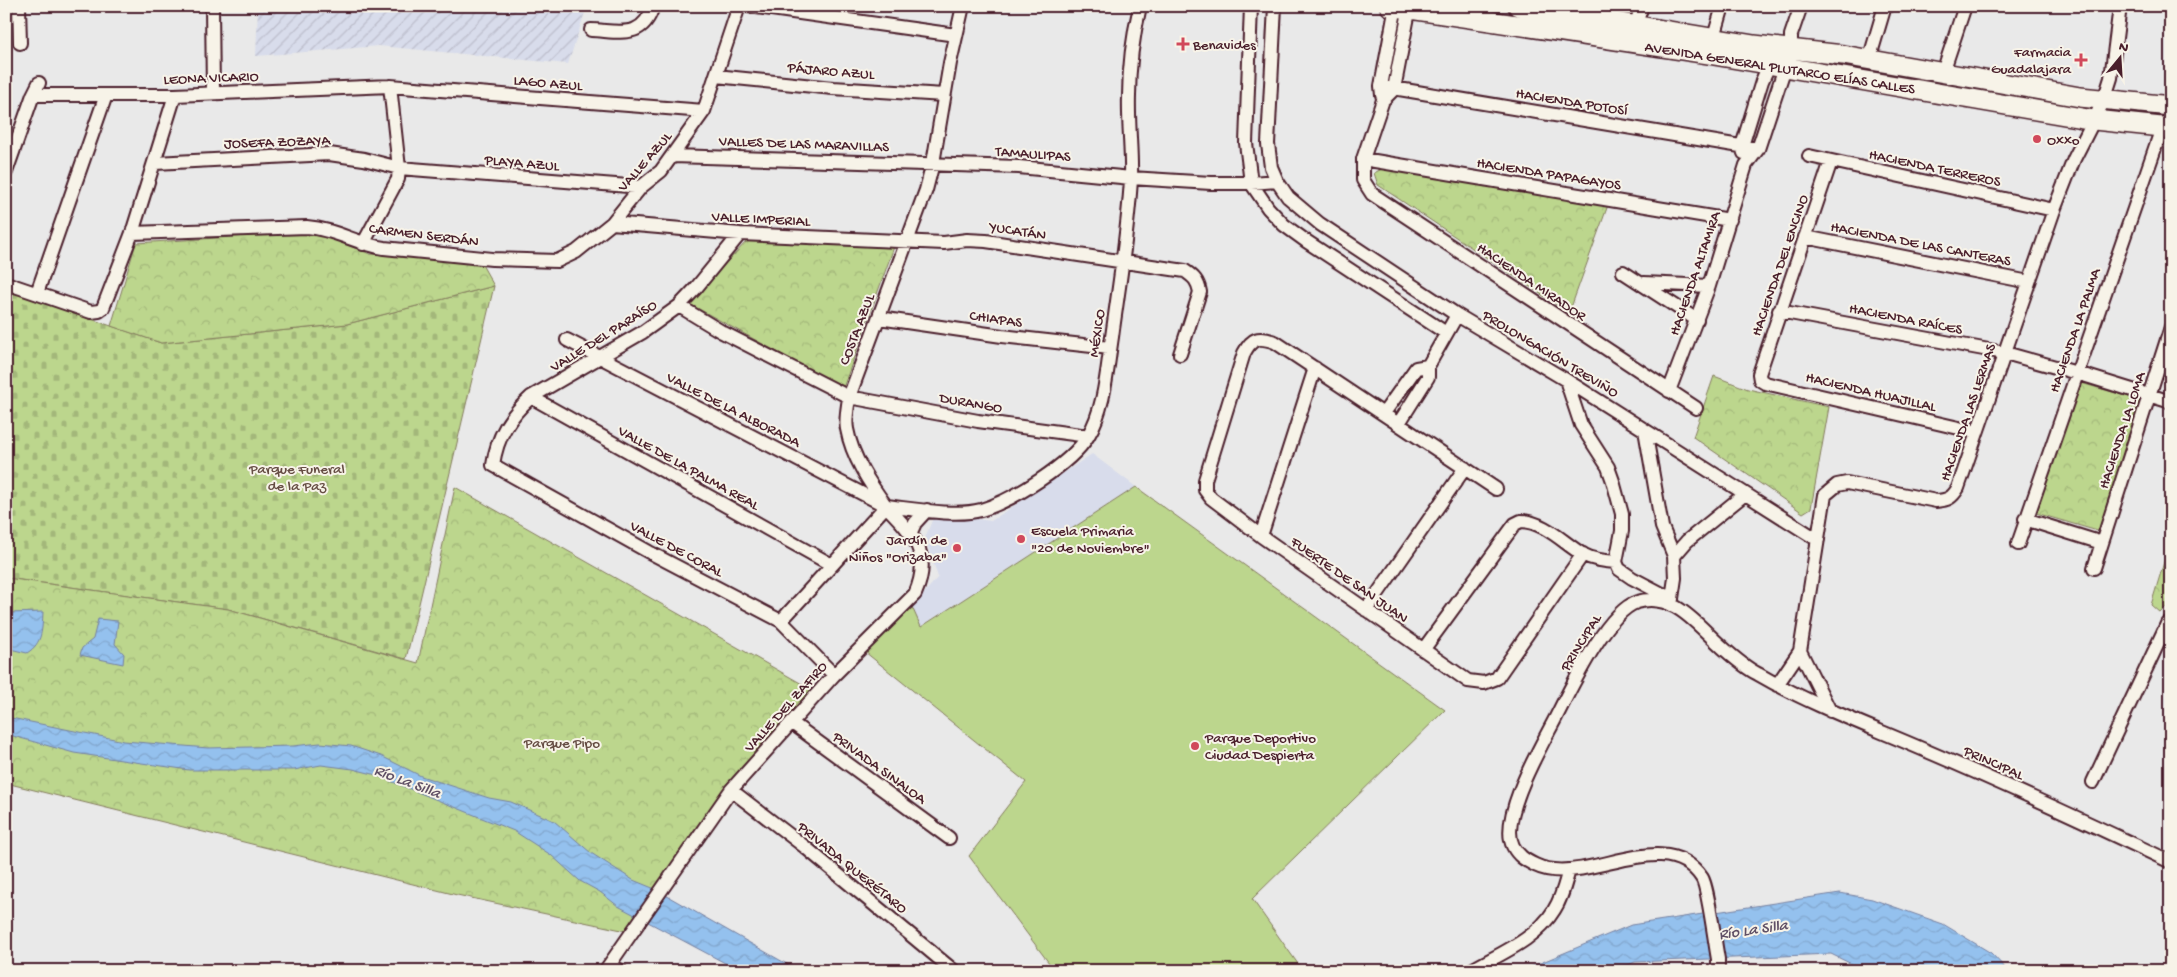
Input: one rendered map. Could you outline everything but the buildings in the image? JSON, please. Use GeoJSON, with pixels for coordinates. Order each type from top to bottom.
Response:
{"type":"FeatureCollection","features":[{"type":"Feature","properties":{"kind":"street"},"geometry":{"type":"LineString","coordinates":[[19,6],[20,43]]}},
{"type":"Feature","properties":{"kind":"street"},"geometry":{"type":"LineString","coordinates":[[212,6],[213,93]]}},
{"type":"Feature","properties":{"kind":"street"},"geometry":{"type":"LineString","coordinates":[[591,30],[626,31],[638,29],[646,23],[653,6]]}},
{"type":"Feature","properties":{"kind":"street","name":"VALLE AZUL"},"geometry":{"type":"LineString","coordinates":[[612,223],[642,187],[661,171],[704,111],[739,6]]}},
{"type":"Feature","properties":{"kind":"street"},"geometry":{"type":"LineString","coordinates":[[749,6],[956,35]]}},
{"type":"Feature","properties":{"kind":"street","name":"COSTA AZUL"},"geometry":{"type":"LineString","coordinates":[[886,506],[874,490],[853,450],[847,427],[849,397],[908,241],[933,163],[944,95],[963,6]]}},
{"type":"Feature","properties":{"kind":"street","name":"MÉXICO"},"geometry":{"type":"LineString","coordinates":[[886,506],[954,513],[979,511],[1005,500],[1071,456],[1088,436],[1097,415],[1103,392],[1122,261],[1131,178],[1128,96],[1130,64],[1133,35],[1140,6]]}},
{"type":"Feature","properties":{"kind":"street"},"geometry":{"type":"LineString","coordinates":[[1251,6],[1246,143],[1252,183],[1268,208],[1284,225],[1306,242],[1446,333]]}},
{"type":"Feature","properties":{"kind":"street","name":"PROLONGACIÓN TREVIÑO"},"geometry":{"type":"LineString","coordinates":[[1275,6],[1268,144],[1271,166],[1277,181],[1288,197],[1320,224],[1457,315],[1566,380],[1818,540]]}},
{"type":"Feature","properties":{"kind":"street","name":"AVENIDA GENERAL PLUTARCO ELÍAS CALLES"},"geometry":{"type":"LineString","coordinates":[[1390,6],[1562,18],[1786,44],[2104,100],[2171,106]]}},
{"type":"Feature","properties":{"kind":"street","name":"AVENIDA GENERAL PLUTARCO ELÍAS CALLES"},"geometry":{"type":"LineString","coordinates":[[1518,6],[1562,18],[1777,66],[2094,120],[2167,128]]}},
{"type":"Feature","properties":{"kind":"street"},"geometry":{"type":"LineString","coordinates":[[1635,26],[1642,6]]}},
{"type":"Feature","properties":{"kind":"street"},"geometry":{"type":"LineString","coordinates":[[1714,37],[1724,6]]}},
{"type":"Feature","properties":{"kind":"street"},"geometry":{"type":"LineString","coordinates":[[1742,146],[1801,6]]}},
{"type":"Feature","properties":{"kind":"street"},"geometry":{"type":"LineString","coordinates":[[1869,60],[1885,6]]}},
{"type":"Feature","properties":{"kind":"street"},"geometry":{"type":"LineString","coordinates":[[1943,72],[1965,6]]}},
{"type":"Feature","properties":{"kind":"street","name":"HACIENDA LAS LERMAS"},"geometry":{"type":"LineString","coordinates":[[1777,686],[1800,651],[1825,495],[1837,485],[1847,483],[1936,501],[1953,497],[1958,488],[2054,210],[2074,159],[2104,100],[2111,78],[2120,6]]}},
{"type":"Feature","properties":{"kind":"street"},"geometry":{"type":"LineString","coordinates":[[1383,100],[1380,86],[1403,7]]}},
{"type":"Feature","properties":{"kind":"street"},"geometry":{"type":"LineString","coordinates":[[1363,159],[1383,100],[1394,89],[1403,7]]}},
{"type":"Feature","properties":{"kind":"street"},"geometry":{"type":"LineString","coordinates":[[1840,76],[1843,55]]}},
{"type":"Feature","properties":{"kind":"street","name":"HACIENDA ALTAMIRA"},"geometry":{"type":"LineString","coordinates":[[1669,391],[1709,286],[1746,164],[1758,149],[1777,66]]}},
{"type":"Feature","properties":{"kind":"street","name":"PÁJARO AZUL"},"geometry":{"type":"LineString","coordinates":[[716,76],[833,88],[944,95]]}},
{"type":"Feature","properties":{"kind":"street"},"geometry":{"type":"LineString","coordinates":[[363,244],[396,184],[399,168],[390,86]]}},
{"type":"Feature","properties":{"kind":"street","name":"LEONA VICARIO"},"geometry":{"type":"LineString","coordinates":[[6,172],[36,89],[106,95],[175,95],[390,86]]}},
{"type":"Feature","properties":{"kind":"street","name":"LAGO AZUL"},"geometry":{"type":"LineString","coordinates":[[390,86],[704,111]]}},
{"type":"Feature","properties":{"kind":"street","name":"HACIENDA POTOSÍ"},"geometry":{"type":"LineString","coordinates":[[1380,86],[1758,149]]}},
{"type":"Feature","properties":{"kind":"street"},"geometry":{"type":"LineString","coordinates":[[38,294],[106,95]]}},
{"type":"Feature","properties":{"kind":"street"},"geometry":{"type":"LineString","coordinates":[[6,283],[87,311],[100,311],[107,300],[132,233],[175,95]]}},
{"type":"Feature","properties":{"kind":"street","name":"HACIENDA LA PALMA"},"geometry":{"type":"LineString","coordinates":[[2018,544],[2077,372],[2167,128]]}},
{"type":"Feature","properties":{"kind":"street","name":"HACIENDA ALTAMIRA"},"geometry":{"type":"LineString","coordinates":[[1742,146],[1746,164]]}},
{"type":"Feature","properties":{"kind":"street","name":"JOSEFA ZOZAYA"},"geometry":{"type":"LineString","coordinates":[[154,163],[329,154],[364,159],[399,168]]}},
{"type":"Feature","properties":{"kind":"street","name":"VALLES DE LAS MARAVILLAS"},"geometry":{"type":"LineString","coordinates":[[673,156],[933,163]]}},
{"type":"Feature","properties":{"kind":"street","name":"HACIENDA TERREROS"},"geometry":{"type":"LineString","coordinates":[[1810,156],[2054,210]]}},
{"type":"Feature","properties":{"kind":"street","name":"HACIENDA MIRADOR"},"geometry":{"type":"LineString","coordinates":[[1363,159],[1363,180],[1372,194],[1696,408]]}},
{"type":"Feature","properties":{"kind":"street","name":"HACIENDA PAPAGAYOS"},"geometry":{"type":"LineString","coordinates":[[1363,159],[1730,220]]}},
{"type":"Feature","properties":{"kind":"street","name":"HACIENDA DEL ENCINO"},"geometry":{"type":"LineString","coordinates":[[1760,380],[1759,374],[1831,161]]}},
{"type":"Feature","properties":{"kind":"street","name":"TAMAULIPAS"},"geometry":{"type":"LineString","coordinates":[[933,163],[1020,167],[1131,178]]}},
{"type":"Feature","properties":{"kind":"street","name":"PLAYA AZUL"},"geometry":{"type":"LineString","coordinates":[[399,168],[642,187]]}},
{"type":"Feature","properties":{"kind":"street"},"geometry":{"type":"LineString","coordinates":[[1131,178],[1252,183],[1277,181]]}},
{"type":"Feature","properties":{"kind":"street","name":"CARMEN SERDÁN"},"geometry":{"type":"LineString","coordinates":[[132,233],[308,227],[327,229],[363,244],[384,248],[492,259],[557,261],[576,252],[612,223]]}},
{"type":"Feature","properties":{"kind":"street","name":"VALLE IMPERIAL"},"geometry":{"type":"LineString","coordinates":[[612,223],[740,234],[908,241]]}},
{"type":"Feature","properties":{"kind":"street","name":"VALLE DEL PARAÍSO"},"geometry":{"type":"LineString","coordinates":[[493,465],[497,447],[508,421],[531,397],[643,332],[679,306],[740,234]]}},
{"type":"Feature","properties":{"kind":"street","name":"HACIENDA DE LAS CANTERAS"},"geometry":{"type":"LineString","coordinates":[[1806,237],[2029,282]]}},
{"type":"Feature","properties":{"kind":"street","name":"YUCATÁN"},"geometry":{"type":"LineString","coordinates":[[908,241],[944,243],[967,240],[986,241],[1185,272],[1194,276],[1199,284],[1200,292],[1180,354]]}},
{"type":"Feature","properties":{"kind":"street"},"geometry":{"type":"LineString","coordinates":[[1623,272],[1697,320]]}},
{"type":"Feature","properties":{"kind":"street"},"geometry":{"type":"LineString","coordinates":[[1642,283],[1709,286]]}},
{"type":"Feature","properties":{"kind":"street","name":"DURANGO"},"geometry":{"type":"LineString","coordinates":[[679,306],[722,332],[849,397],[978,421],[1088,436]]}},
{"type":"Feature","properties":{"kind":"street","name":"HACIENDA RAÍCES"},"geometry":{"type":"LineString","coordinates":[[1780,311],[2005,354],[2077,372],[2171,402]]}},
{"type":"Feature","properties":{"kind":"street"},"geometry":{"type":"LineString","coordinates":[[1399,423],[1428,376],[1428,366],[1457,315]]}},
{"type":"Feature","properties":{"kind":"street","name":"CHIAPAS"},"geometry":{"type":"LineString","coordinates":[[879,318],[1002,336],[1110,348]]}},
{"type":"Feature","properties":{"kind":"street","name":"HACIENDA LA LOMA"},"geometry":{"type":"LineString","coordinates":[[2094,568],[2171,327]]}},
{"type":"Feature","properties":{"kind":"street","name":"FUERTE DE SAN JUAN"},"geometry":{"type":"LineString","coordinates":[[1314,368],[1275,342],[1258,338],[1250,342],[1241,362],[1205,480],[1205,490],[1211,498],[1260,536],[1423,650],[1468,681],[1484,683],[1497,678],[1583,554]]}},
{"type":"Feature","properties":{"kind":"street","name":"VALLE DE LA ALBORADA"},"geometry":{"type":"LineString","coordinates":[[567,340],[886,506]]}},
{"type":"Feature","properties":{"kind":"street"},"geometry":{"type":"LineString","coordinates":[[1384,413],[1416,368],[1428,366]]}},
{"type":"Feature","properties":{"kind":"street"},"geometry":{"type":"LineString","coordinates":[[1260,536],[1314,368],[1496,489]]}},
{"type":"Feature","properties":{"kind":"street"},"geometry":{"type":"LineString","coordinates":[[1566,380],[1581,425],[1608,467],[1613,481],[1622,514],[1622,531],[1616,562],[1623,572],[1672,602],[1675,578],[1674,556],[1662,527],[1645,430]]}},
{"type":"Feature","properties":{"kind":"street","name":"HACIENDA HUAJILLAL"},"geometry":{"type":"LineString","coordinates":[[1760,380],[1765,383],[1976,432]]}},
{"type":"Feature","properties":{"kind":"street","name":"VALLE DE LA PALMA REAL"},"geometry":{"type":"LineString","coordinates":[[531,397],[832,565]]}},
{"type":"Feature","properties":{"kind":"street","name":"VALLE DE CORAL"},"geometry":{"type":"LineString","coordinates":[[493,465],[649,552],[780,621],[834,675]]}},
{"type":"Feature","properties":{"kind":"street"},"geometry":{"type":"LineString","coordinates":[[1366,610],[1465,468]]}},
{"type":"Feature","properties":{"kind":"street"},"geometry":{"type":"LineString","coordinates":[[1674,556],[1687,541],[1745,494]]}},
{"type":"Feature","properties":{"kind":"street"},"geometry":{"type":"LineString","coordinates":[[780,621],[886,506]]}},
{"type":"Feature","properties":{"kind":"street","name":"VALLE DEL ZAFIRO"},"geometry":{"type":"LineString","coordinates":[[612,969],[631,932],[731,790],[834,675],[915,594],[920,581],[922,565],[918,546],[912,532],[886,506]]}},
{"type":"Feature","properties":{"kind":"street"},"geometry":{"type":"LineString","coordinates":[[912,532],[915,523],[926,510]]}},
{"type":"Feature","properties":{"kind":"street"},"geometry":{"type":"LineString","coordinates":[[2025,519],[2102,543]]}},
{"type":"Feature","properties":{"kind":"street"},"geometry":{"type":"LineString","coordinates":[[1423,650],[1515,524],[1521,521],[1536,524],[1593,559],[1616,562]]}},
{"type":"Feature","properties":{"kind":"street","name":"PRINCIPAL"},"geometry":{"type":"LineString","coordinates":[[1718,971],[1718,959],[1703,880],[1685,863],[1660,855],[1638,856],[1578,870],[1540,868],[1521,858],[1512,844],[1509,831],[1514,806],[1545,738],[1571,688],[1610,623],[1623,609],[1637,602],[1655,600],[1672,602],[1748,669],[1801,699],[2000,782],[2171,862]]}},
{"type":"Feature","properties":{"kind":"street"},"geometry":{"type":"LineString","coordinates":[[2093,782],[2167,624],[2171,621]]}},
{"type":"Feature","properties":{"kind":"street"},"geometry":{"type":"LineString","coordinates":[[1800,651],[1830,711]]}},
{"type":"Feature","properties":{"kind":"street","name":"PRIVADA SINALOA"},"geometry":{"type":"LineString","coordinates":[[792,723],[949,838]]}},
{"type":"Feature","properties":{"kind":"street","name":"PRIVADA QUERÉTARO"},"geometry":{"type":"LineString","coordinates":[[731,790],[805,847],[954,971]]}},
{"type":"Feature","properties":{"kind":"street"},"geometry":{"type":"LineString","coordinates":[[1470,971],[1528,938],[1554,911],[1563,893],[1569,870]]}},
{"type":"Feature","properties":{"kind":"shaded area"},"geometry":{"type":"Polygon","coordinates":[[[258,6],[587,6],[568,64],[379,46],[256,56],[258,6]]]}},
{"type":"Feature","properties":{"kind":"shaded area","name":"Escuela Primaria \"20 de Noviembre\""},"geometry":{"type":"Polygon","coordinates":[[[1092,454],[1136,487],[920,627],[912,607],[938,577],[925,538],[935,513],[991,521],[1092,454]]]}},
{"type":"Feature","properties":{"kind":"green space"},"geometry":{"type":"Polygon","coordinates":[[[1384,168],[1608,205],[1569,313],[1378,185],[1374,173],[1384,168]]]}},
{"type":"Feature","properties":{"kind":"green space"},"geometry":{"type":"Polygon","coordinates":[[[315,232],[370,254],[480,261],[494,286],[347,324],[161,343],[111,326],[136,243],[315,232]]]}},
{"type":"Feature","properties":{"kind":"green space"},"geometry":{"type":"Polygon","coordinates":[[[749,239],[894,247],[843,388],[688,303],[749,239]]]}},
{"type":"Feature","properties":{"kind":"green space","name":"Parque Funeral de la Paz"},"geometry":{"type":"Polygon","coordinates":[[[494,286],[406,659],[228,609],[6,578],[6,290],[161,343],[347,324],[494,286]]]}},
{"type":"Feature","properties":{"kind":"green space"},"geometry":{"type":"Polygon","coordinates":[[[1714,376],[1748,389],[1829,407],[1811,508],[1803,513],[1693,437],[1714,376]]]}},
{"type":"Feature","properties":{"kind":"green space"},"geometry":{"type":"Polygon","coordinates":[[[2081,383],[2140,400],[2101,532],[2036,513],[2081,383]]]}},
{"type":"Feature","properties":{"kind":"green space","name":"Parque Pipo"},"geometry":{"type":"Polygon","coordinates":[[[455,487],[818,693],[721,804],[631,932],[457,895],[6,783],[6,578],[228,609],[418,663],[455,487]]]}},
{"type":"Feature","properties":{"kind":"green space","name":"Parque Deportivo Ciudad Despierta"},"geometry":{"type":"Polygon","coordinates":[[[1136,487],[1445,710],[1252,899],[1303,971],[1055,971],[969,856],[1026,782],[865,652],[912,607],[921,627],[1136,487]]]}},
{"type":"Feature","properties":{"kind":"green space"},"geometry":{"type":"Polygon","coordinates":[[[2171,539],[2171,602],[2160,613],[2151,605],[2171,539]]]}},
{"type":"Feature","properties":{"kind":"water"},"geometry":{"type":"Polygon","coordinates":[[[43,612],[41,635],[36,645],[27,653],[10,649],[6,643],[9,613],[43,612]]]}},
{"type":"Feature","properties":{"kind":"water"},"geometry":{"type":"Polygon","coordinates":[[[98,619],[118,621],[115,644],[124,654],[123,664],[80,655],[82,648],[93,639],[98,619]]]}},
{"type":"Feature","properties":{"kind":"water","name":"Río La Silla"},"geometry":{"type":"Polygon","coordinates":[[[6,717],[124,741],[208,748],[293,746],[320,743],[351,746],[381,756],[421,776],[489,798],[511,802],[554,821],[591,853],[633,880],[655,889],[799,971],[740,971],[618,906],[600,892],[580,881],[551,855],[514,831],[373,774],[353,769],[321,765],[294,770],[189,770],[74,753],[6,734],[6,717]]]}},
{"type":"Feature","properties":{"kind":"water","name":"Río La Silla"},"geometry":{"type":"Polygon","coordinates":[[[1840,893],[1872,899],[1943,924],[1991,953],[2008,971],[1866,971],[1831,954],[1635,962],[1614,971],[1521,971],[1631,925],[1840,893]]]}},
{"type":"Feature","properties":{"kind":"place","name":"Benavides"},"geometry":{"type":"Point","coordinates":[1183,44]}},
{"type":"Feature","properties":{"kind":"place","name":"Farmacia Guadalajara"},"geometry":{"type":"Point","coordinates":[2081,60]}},
{"type":"Feature","properties":{"kind":"place","name":"Oxxo"},"geometry":{"type":"Point","coordinates":[2037,139]}},
{"type":"Feature","properties":{"kind":"place","name":"Escuela Primaria \"20 de Noviembre\""},"geometry":{"type":"Point","coordinates":[1021,539]}},
{"type":"Feature","properties":{"kind":"place","name":"Jardín de Niños \"Orizaba\""},"geometry":{"type":"Point","coordinates":[957,548]}},
{"type":"Feature","properties":{"kind":"place","name":"Parque Deportivo Ciudad Despierta"},"geometry":{"type":"Point","coordinates":[1195,746]}}]}
